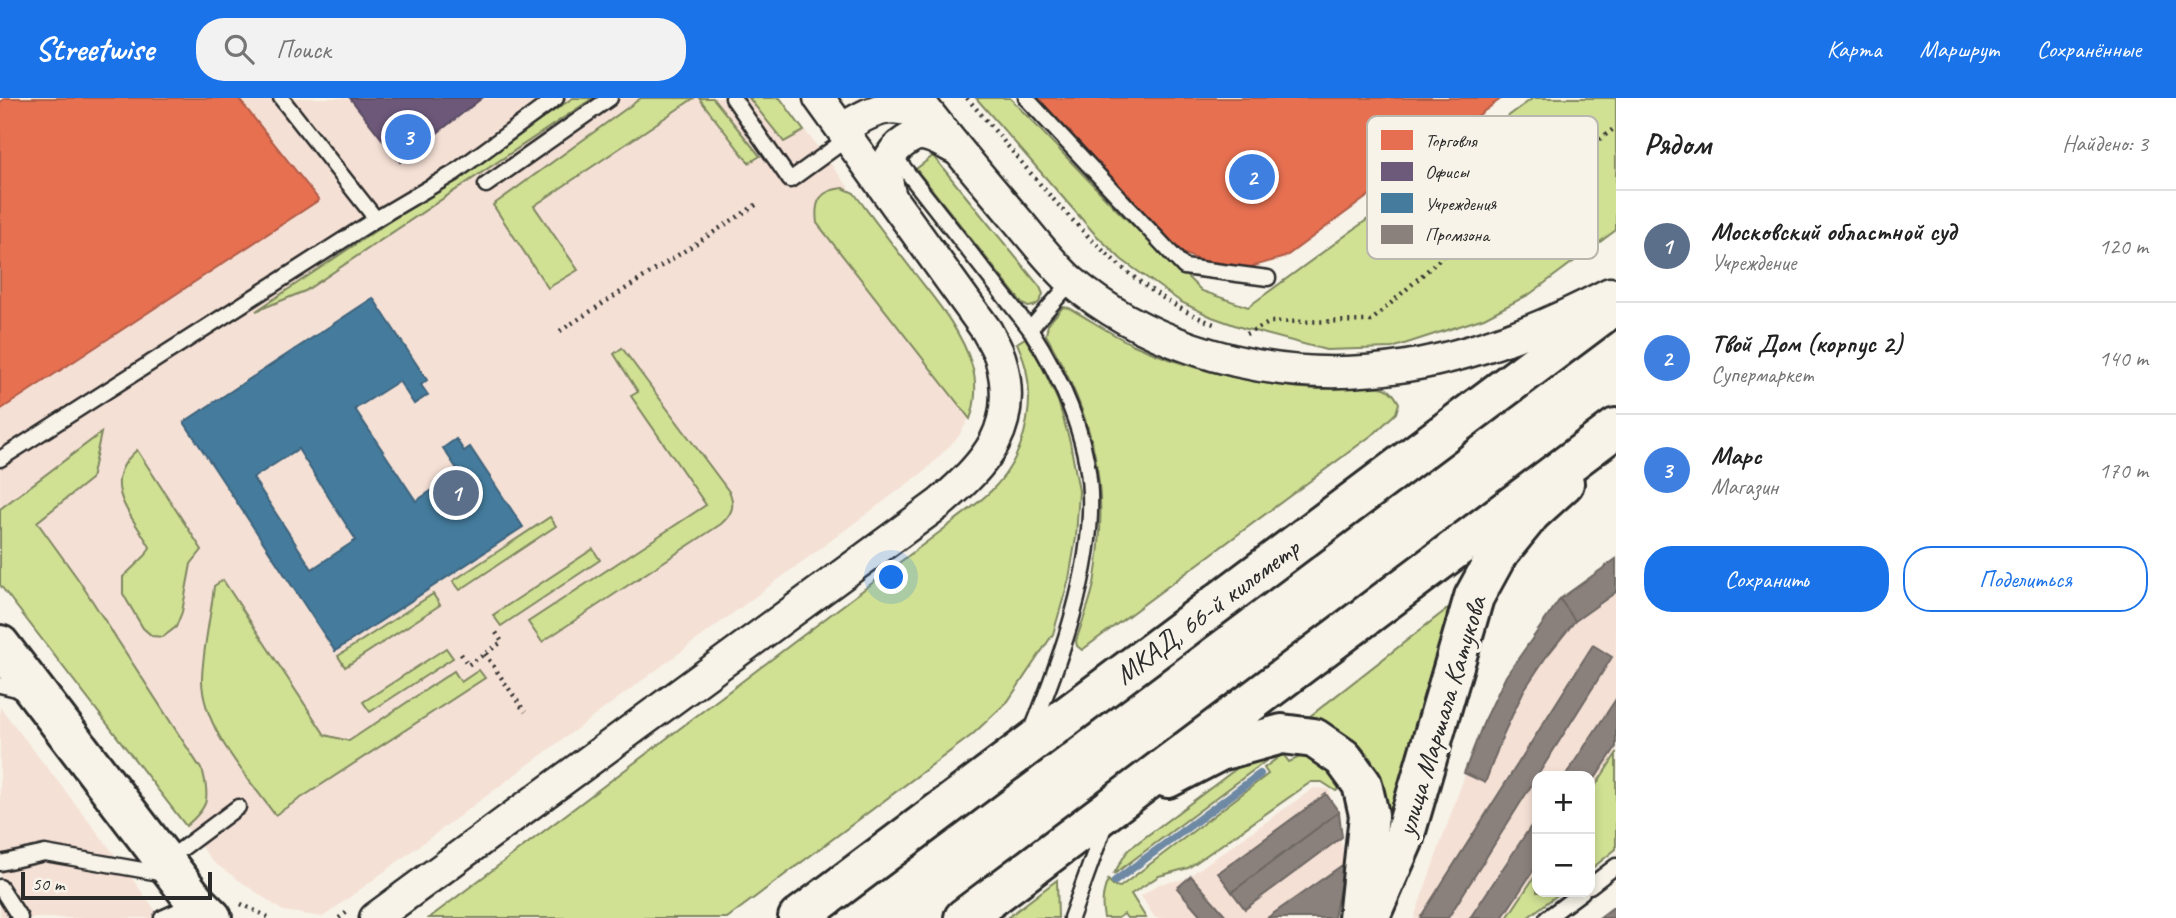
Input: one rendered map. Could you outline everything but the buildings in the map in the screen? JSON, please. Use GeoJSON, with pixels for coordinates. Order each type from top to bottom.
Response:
{"type":"FeatureCollection","features":[{"type":"Feature","properties":{"kind":"main road","name":"МКАД, 66-й километр"},"geometry":{"type":"LineString","coordinates":[[799,918],[1616,304]]}},
{"type":"Feature","properties":{"kind":"main road"},"geometry":{"type":"LineString","coordinates":[[964,918],[1616,428]]}},
{"type":"Feature","properties":{"kind":"main road","name":"улица Маршала Катукова"},"geometry":{"type":"LineString","coordinates":[[1369,918],[1403,841],[1474,597],[1497,555],[1531,513],[1616,436]]}},
{"type":"Feature","properties":{"kind":"main road"},"geometry":{"type":"LineString","coordinates":[[0,645],[195,899]]}},
{"type":"Feature","properties":{"kind":"main road","name":"улица Маршала Катукова"},"geometry":{"type":"LineString","coordinates":[[1111,808],[1220,751],[1282,734],[1314,738],[1343,758],[1362,784],[1369,815],[1357,918]]}},
{"type":"Feature","properties":{"kind":"main road"},"geometry":{"type":"LineString","coordinates":[[776,918],[880,857]]}},
{"type":"Feature","properties":{"kind":"street"},"geometry":{"type":"LineString","coordinates":[[363,914],[929,511],[976,472],[995,444],[1004,417],[1006,389],[1001,360],[988,331],[819,98]]}},
{"type":"Feature","properties":{"kind":"street"},"geometry":{"type":"LineString","coordinates":[[917,98],[948,139],[1054,264],[1072,281],[1132,323],[1168,340],[1237,362],[1320,373],[1388,371],[1472,353],[1580,309],[1616,290]]}},
{"type":"Feature","properties":{"kind":"street"},"geometry":{"type":"LineString","coordinates":[[845,134],[866,113],[885,107],[905,108],[923,116],[948,139]]}},
{"type":"Feature","properties":{"kind":"street"},"geometry":{"type":"LineString","coordinates":[[891,198],[886,181],[886,164],[892,153],[905,141],[919,135],[948,139]]}},
{"type":"Feature","properties":{"kind":"lane"},"geometry":{"type":"LineString","coordinates":[[281,98],[376,219]]}},
{"type":"Feature","properties":{"kind":"lane"},"geometry":{"type":"LineString","coordinates":[[0,458],[376,219],[454,173],[556,98]]}},
{"type":"Feature","properties":{"kind":"lane"},"geometry":{"type":"LineString","coordinates":[[486,185],[610,98]]}},
{"type":"Feature","properties":{"kind":"lane"},"geometry":{"type":"LineString","coordinates":[[733,98],[790,180],[845,134]]}},
{"type":"Feature","properties":{"kind":"lane"},"geometry":{"type":"LineString","coordinates":[[1026,98],[1184,267],[1268,278]]}},
{"type":"Feature","properties":{"kind":"lane"},"geometry":{"type":"LineString","coordinates":[[892,153],[1049,357],[1068,397],[1081,439],[1090,491],[1088,539],[1081,583],[1048,691],[1025,748]]}},
{"type":"Feature","properties":{"kind":"lane"},"geometry":{"type":"LineString","coordinates":[[1030,329],[1072,281]]}},
{"type":"Feature","properties":{"kind":"lane"},"geometry":{"type":"LineString","coordinates":[[0,685],[40,696]]}},
{"type":"Feature","properties":{"kind":"lane"},"geometry":{"type":"LineString","coordinates":[[162,918],[195,899],[238,807]]}},
{"type":"Feature","properties":{"kind":"lane"},"geometry":{"type":"LineString","coordinates":[[1071,918],[1111,808]]}},
{"type":"Feature","properties":{"kind":"lane"},"geometry":{"type":"LineString","coordinates":[[0,863],[45,853],[195,899]]}},
{"type":"Feature","properties":{"kind":"lane"},"geometry":{"type":"LineString","coordinates":[[1595,882],[1616,866]]}},
{"type":"Feature","properties":{"kind":"lane"},"geometry":{"type":"LineString","coordinates":[[0,887],[20,918]]}},
{"type":"Feature","properties":{"kind":"lane"},"geometry":{"type":"LineString","coordinates":[[1548,918],[1575,897]]}},
{"type":"Feature","properties":{"kind":"path"},"geometry":{"type":"LineString","coordinates":[[967,98],[1090,238],[1128,273],[1179,307],[1223,326]]}},
{"type":"Feature","properties":{"kind":"path"},"geometry":{"type":"LineString","coordinates":[[1598,140],[1616,127]]}},
{"type":"Feature","properties":{"kind":"path"},"geometry":{"type":"LineString","coordinates":[[560,331],[759,204]]}},
{"type":"Feature","properties":{"kind":"path"},"geometry":{"type":"LineString","coordinates":[[1235,330],[1246,334],[1271,322],[1371,321],[1441,259]]}},
{"type":"Feature","properties":{"kind":"path"},"geometry":{"type":"LineString","coordinates":[[461,654],[468,665],[485,654],[502,642],[495,631]]}},
{"type":"Feature","properties":{"kind":"path"},"geometry":{"type":"LineString","coordinates":[[485,654],[525,712]]}},
{"type":"Feature","properties":{"kind":"path"},"geometry":{"type":"LineString","coordinates":[[339,918],[363,914]]}},
{"type":"Feature","properties":{"kind":"shaded area"},"geometry":{"type":"Polygon","coordinates":[[[0,98],[780,98],[946,314],[973,368],[974,409],[959,436],[926,470],[323,917],[283,911],[213,862],[0,585],[0,98]]]}},
{"type":"Feature","properties":{"kind":"shaded area"},"geometry":{"type":"Polygon","coordinates":[[[1616,559],[1616,754],[1595,786],[1595,771],[1532,771],[1532,880],[1507,918],[1414,918],[1483,724],[1506,676],[1560,599],[1616,559]]]}},
{"type":"Feature","properties":{"kind":"shaded area"},"geometry":{"type":"Polygon","coordinates":[[[0,707],[115,855],[161,918],[0,918],[0,707]]]}},
{"type":"Feature","properties":{"kind":"shaded area"},"geometry":{"type":"Polygon","coordinates":[[[1314,788],[1329,789],[1344,857],[1331,918],[1155,918],[1141,896],[1159,884],[1185,879],[1314,788]]]}},
{"type":"Feature","properties":{"kind":"green space"},"geometry":{"type":"Polygon","coordinates":[[[573,98],[593,98],[305,291],[256,311],[573,98]]]}},
{"type":"Feature","properties":{"kind":"green space"},"geometry":{"type":"Polygon","coordinates":[[[641,98],[694,98],[534,206],[578,270],[548,288],[493,205],[641,98]]]}},
{"type":"Feature","properties":{"kind":"green space"},"geometry":{"type":"Polygon","coordinates":[[[699,98],[713,98],[760,156],[749,163],[699,98]]]}},
{"type":"Feature","properties":{"kind":"green space"},"geometry":{"type":"Polygon","coordinates":[[[749,98],[780,98],[804,131],[784,142],[749,98]]]}},
{"type":"Feature","properties":{"kind":"green space"},"geometry":{"type":"Polygon","coordinates":[[[976,98],[1010,98],[1118,211],[1202,291],[1248,307],[1367,220],[1367,259],[1577,259],[1530,294],[1484,318],[1392,348],[1326,350],[1243,328],[1181,302],[1122,260],[1094,233],[976,98]]]}},
{"type":"Feature","properties":{"kind":"green space"},"geometry":{"type":"Polygon","coordinates":[[[1533,98],[1616,98],[1616,230],[1598,243],[1598,116],[1508,116],[1533,98]]]}},
{"type":"Feature","properties":{"kind":"green space"},"geometry":{"type":"Polygon","coordinates":[[[933,156],[1040,287],[1043,294],[1036,305],[1028,307],[1022,303],[916,169],[933,156]]]}},
{"type":"Feature","properties":{"kind":"green space"},"geometry":{"type":"Polygon","coordinates":[[[843,188],[854,193],[956,330],[974,372],[974,406],[970,419],[817,223],[820,198],[829,191],[843,188]]]}},
{"type":"Feature","properties":{"kind":"green space"},"geometry":{"type":"Polygon","coordinates":[[[1063,307],[1155,354],[1223,375],[1315,389],[1385,388],[1399,403],[1396,413],[1376,432],[1082,650],[1076,641],[1094,584],[1101,516],[1095,455],[1087,425],[1077,396],[1046,335],[1048,324],[1063,307]]]}},
{"type":"Feature","properties":{"kind":"green space"},"geometry":{"type":"Polygon","coordinates":[[[1025,338],[1040,362],[1058,401],[1070,442],[1079,491],[1076,538],[1069,579],[1053,634],[1008,701],[972,735],[727,918],[429,918],[992,490],[1015,458],[1027,420],[1028,381],[1017,343],[1025,338]]]}},
{"type":"Feature","properties":{"kind":"green space"},"geometry":{"type":"Polygon","coordinates":[[[622,348],[730,493],[732,510],[721,524],[542,642],[528,622],[706,505],[631,396],[638,392],[614,354],[622,348]]]}},
{"type":"Feature","properties":{"kind":"green space"},"geometry":{"type":"Polygon","coordinates":[[[101,433],[91,479],[37,522],[78,579],[203,772],[205,802],[203,808],[186,826],[0,585],[0,509],[101,433]]]}},
{"type":"Feature","properties":{"kind":"green space"},"geometry":{"type":"Polygon","coordinates":[[[137,450],[202,550],[191,564],[182,612],[176,627],[163,637],[152,636],[143,628],[123,594],[123,577],[146,555],[150,547],[127,511],[119,486],[120,474],[126,462],[137,450]]]}},
{"type":"Feature","properties":{"kind":"green space"},"geometry":{"type":"Polygon","coordinates":[[[550,517],[556,526],[460,590],[453,581],[550,517]]]}},
{"type":"Feature","properties":{"kind":"green space"},"geometry":{"type":"Polygon","coordinates":[[[593,549],[600,560],[501,626],[493,615],[593,549]]]}},
{"type":"Feature","properties":{"kind":"green space"},"geometry":{"type":"Polygon","coordinates":[[[223,580],[325,735],[349,741],[454,671],[461,682],[479,670],[485,678],[275,815],[228,751],[209,715],[204,696],[203,667],[214,586],[223,580]]]}},
{"type":"Feature","properties":{"kind":"green space"},"geometry":{"type":"Polygon","coordinates":[[[433,594],[440,605],[345,667],[338,656],[433,594]]]}},
{"type":"Feature","properties":{"kind":"green space"},"geometry":{"type":"Polygon","coordinates":[[[1456,602],[1392,832],[1384,791],[1371,759],[1361,746],[1347,735],[1309,717],[1456,602]]]}},
{"type":"Feature","properties":{"kind":"green space"},"geometry":{"type":"Polygon","coordinates":[[[446,648],[453,658],[370,712],[363,702],[446,648]]]}},
{"type":"Feature","properties":{"kind":"green space"},"geometry":{"type":"Polygon","coordinates":[[[1260,751],[1267,760],[1113,875],[1128,850],[1260,751]]]}},
{"type":"Feature","properties":{"kind":"green space"},"geometry":{"type":"Polygon","coordinates":[[[1283,754],[1289,762],[1302,756],[1314,755],[1346,783],[1336,791],[1322,782],[1311,782],[1188,868],[1159,876],[1131,894],[1146,918],[1127,918],[1124,914],[1118,918],[1104,918],[1104,889],[1108,880],[1114,886],[1120,887],[1268,774],[1264,768],[1283,754]]]}},
{"type":"Feature","properties":{"kind":"green space"},"geometry":{"type":"Polygon","coordinates":[[[1616,754],[1616,849],[1595,866],[1595,834],[1595,786],[1616,754]]]}},
{"type":"Feature","properties":{"kind":"green space"},"geometry":{"type":"Polygon","coordinates":[[[1057,880],[1058,918],[1007,918],[1057,880]]]}},
{"type":"Feature","properties":{"kind":"green space"},"geometry":{"type":"Polygon","coordinates":[[[1532,880],[1532,897],[1554,897],[1527,918],[1507,918],[1532,880]]]}},
{"type":"Feature","properties":{"kind":"waterway"},"geometry":{"type":"LineString","coordinates":[[1115,881],[1260,774]]}},
{"type":"Feature","properties":{"kind":"place","name":"Марс"},"geometry":{"type":"Point","coordinates":[408,137]}},
{"type":"Feature","properties":{"kind":"place","name":"Твой Дом (корпус 2)"},"geometry":{"type":"Point","coordinates":[1252,177]}},
{"type":"Feature","properties":{"kind":"place","name":"Московский областной суд"},"geometry":{"type":"Point","coordinates":[456,493]}}]}
